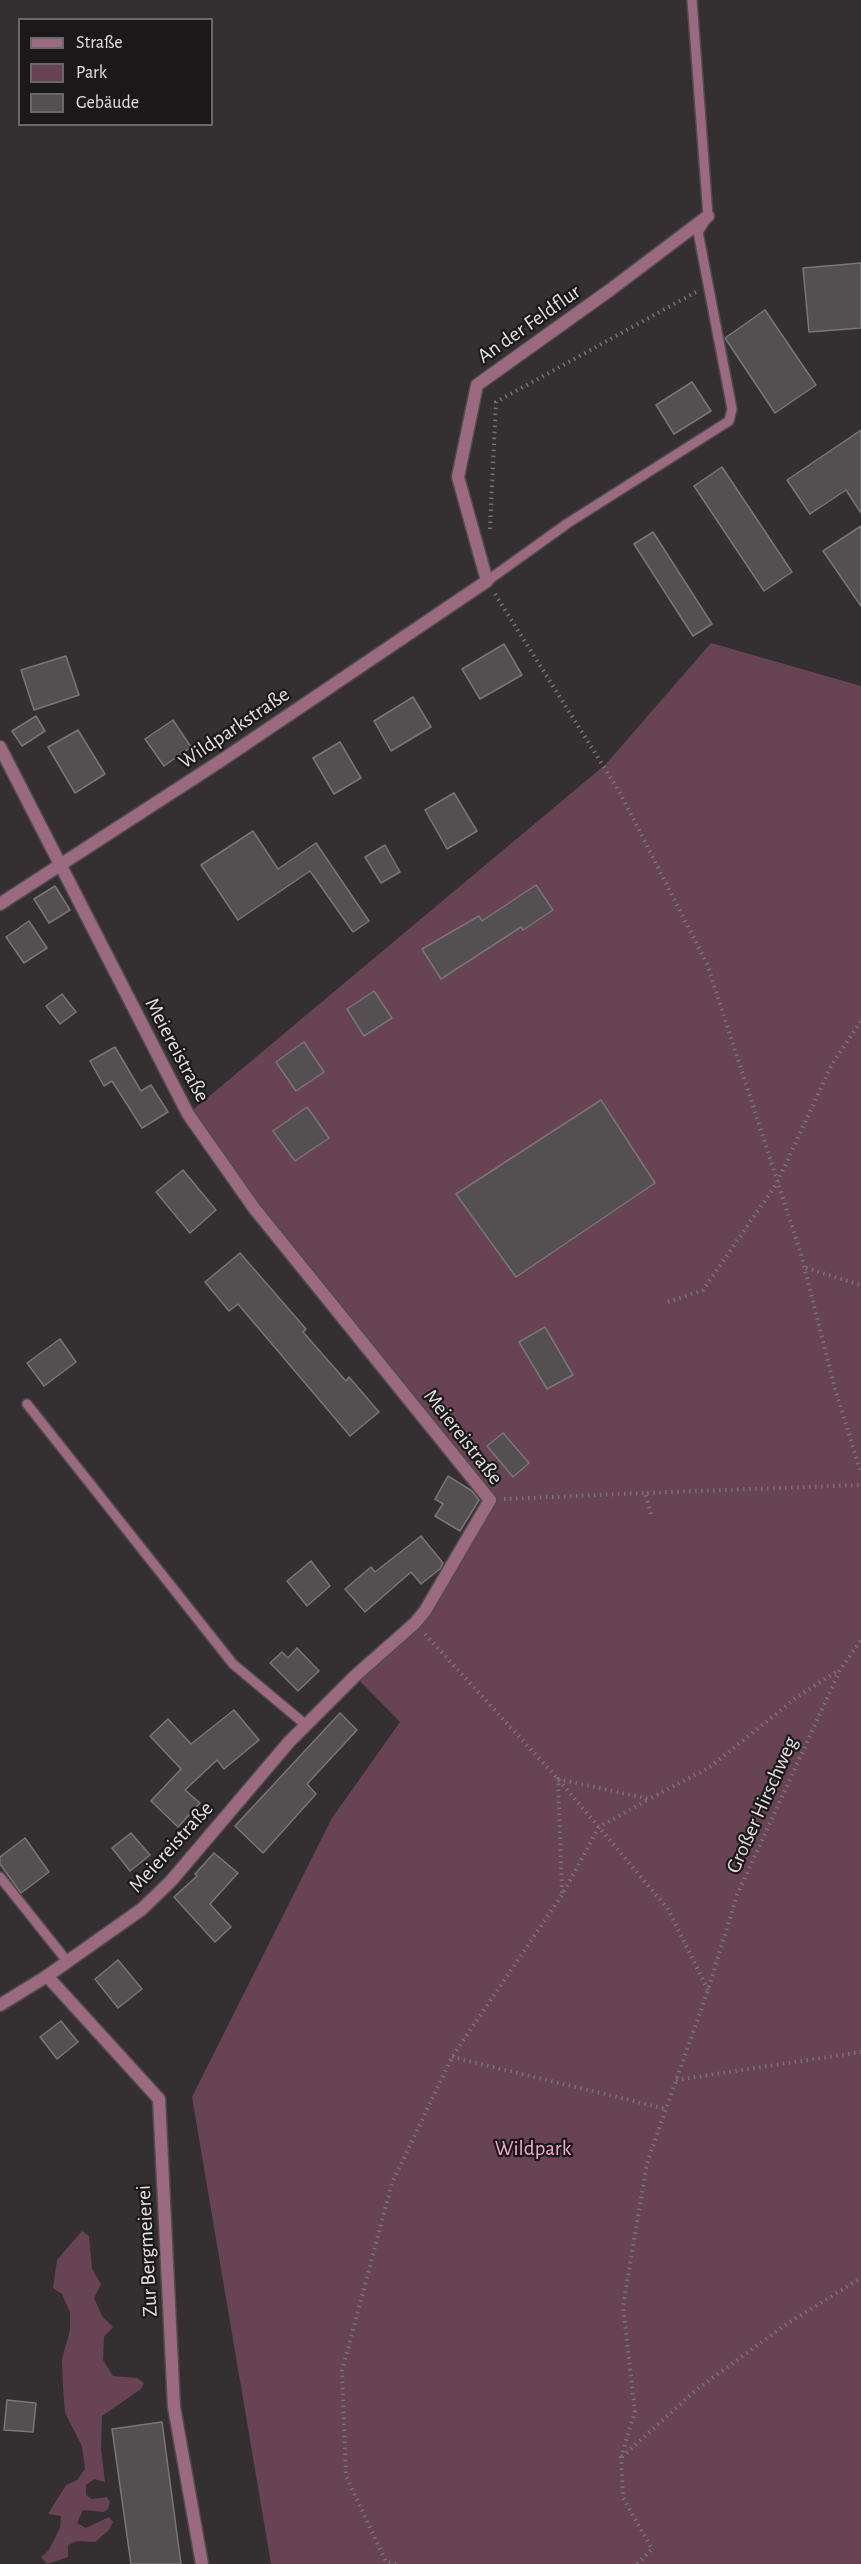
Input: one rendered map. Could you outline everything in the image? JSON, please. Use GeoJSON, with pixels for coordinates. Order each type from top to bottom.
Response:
{"type":"FeatureCollection","features":[{"type":"Feature","properties":{"kind":"street","name":"An der Feldflur"},"geometry":{"type":"LineString","coordinates":[[487,581],[458,477],[477,385],[610,290],[708,216]]}},
{"type":"Feature","properties":{"kind":"street","name":"Wildparkstraße"},"geometry":{"type":"LineString","coordinates":[[0,904],[219,762],[487,581]]}},
{"type":"Feature","properties":{"kind":"street","name":"Meiereistraße"},"geometry":{"type":"LineString","coordinates":[[0,747],[188,1114],[254,1208],[489,1500],[425,1611],[415,1623],[355,1676],[306,1725],[171,1881],[142,1909],[0,2006]]}},
{"type":"Feature","properties":{"kind":"street","name":"Zur Bergmeierei"},"geometry":{"type":"LineString","coordinates":[[47,1976],[159,2099],[174,2407],[202,2564]]}},
{"type":"Feature","properties":{"kind":"lane"},"geometry":{"type":"LineString","coordinates":[[487,581],[568,523],[729,421],[732,409],[698,232],[708,216],[692,0]]}},
{"type":"Feature","properties":{"kind":"lane"},"geometry":{"type":"LineString","coordinates":[[27,1404],[234,1664],[306,1725]]}},
{"type":"Feature","properties":{"kind":"lane"},"geometry":{"type":"LineString","coordinates":[[0,1877],[67,1961]]}},
{"type":"Feature","properties":{"kind":"path"},"geometry":{"type":"LineString","coordinates":[[490,533],[496,402],[708,286]]}},
{"type":"Feature","properties":{"kind":"path"},"geometry":{"type":"LineString","coordinates":[[487,581],[560,693],[619,791],[707,964],[805,1268],[835,1389],[861,1473]]}},
{"type":"Feature","properties":{"kind":"path"},"geometry":{"type":"LineString","coordinates":[[668,1302],[703,1290],[777,1183],[831,1064],[861,1021]]}},
{"type":"Feature","properties":{"kind":"path"},"geometry":{"type":"LineString","coordinates":[[805,1268],[861,1285]]}},
{"type":"Feature","properties":{"kind":"path"},"geometry":{"type":"LineString","coordinates":[[489,1500],[861,1485]]}},
{"type":"Feature","properties":{"kind":"path"},"geometry":{"type":"LineString","coordinates":[[645,1493],[651,1514]]}},
{"type":"Feature","properties":{"kind":"path"},"geometry":{"type":"LineString","coordinates":[[415,1623],[558,1779],[668,1909],[708,1990]]}},
{"type":"Feature","properties":{"kind":"path","name":"Großer Hirschweg"},"geometry":{"type":"LineString","coordinates":[[621,2457],[635,2412],[623,2306],[647,2163],[708,1990],[737,1895],[840,1670],[861,1640]]}},
{"type":"Feature","properties":{"kind":"path"},"geometry":{"type":"LineString","coordinates":[[396,2564],[386,2563],[346,2476],[342,2372],[392,2183],[452,2057],[562,1895],[599,1827],[710,1767],[797,1697],[840,1670]]}},
{"type":"Feature","properties":{"kind":"path"},"geometry":{"type":"LineString","coordinates":[[558,1779],[649,1799]]}},
{"type":"Feature","properties":{"kind":"path"},"geometry":{"type":"LineString","coordinates":[[558,1779],[562,1895]]}},
{"type":"Feature","properties":{"kind":"path"},"geometry":{"type":"LineString","coordinates":[[676,2080],[861,2052]]}},
{"type":"Feature","properties":{"kind":"path"},"geometry":{"type":"LineString","coordinates":[[452,2057],[666,2109]]}},
{"type":"Feature","properties":{"kind":"path"},"geometry":{"type":"LineString","coordinates":[[637,2564],[652,2549],[623,2498],[621,2457],[696,2390],[785,2325],[861,2278]]}},
{"type":"Feature","properties":{"kind":"green space","name":"Wildpark"},"geometry":{"type":"Polygon","coordinates":[[[711,643],[861,686],[861,2564],[271,2564],[192,2097],[332,1818],[400,1722],[355,1676],[415,1623],[489,1500],[188,1114],[606,764],[711,643]]]}},
{"type":"Feature","properties":{"kind":"green space"},"geometry":{"type":"Polygon","coordinates":[[[82,2231],[89,2236],[92,2269],[101,2284],[94,2298],[102,2316],[113,2327],[104,2337],[103,2360],[113,2376],[137,2378],[144,2383],[141,2389],[102,2416],[101,2449],[105,2482],[94,2479],[86,2485],[86,2495],[92,2499],[107,2497],[110,2502],[108,2509],[104,2512],[83,2510],[77,2523],[86,2528],[109,2517],[113,2522],[109,2530],[95,2542],[77,2541],[68,2545],[68,2557],[47,2564],[41,2557],[49,2550],[60,2528],[61,2516],[48,2514],[66,2485],[77,2480],[85,2469],[82,2446],[65,2413],[62,2359],[70,2330],[70,2312],[62,2294],[53,2288],[57,2260],[82,2231]]]}},
{"type":"Feature","properties":{"kind":"building"},"geometry":{"type":"Polygon","coordinates":[[[861,263],[861,328],[809,332],[803,268],[861,263]]]}},
{"type":"Feature","properties":{"kind":"building"},"geometry":{"type":"Polygon","coordinates":[[[765,310],[816,385],[775,413],[725,338],[765,310]]]}},
{"type":"Feature","properties":{"kind":"building"},"geometry":{"type":"Polygon","coordinates":[[[692,382],[711,411],[674,434],[656,405],[692,382]]]}},
{"type":"Feature","properties":{"kind":"building"},"geometry":{"type":"Polygon","coordinates":[[[861,430],[861,513],[846,490],[810,514],[787,480],[861,430]]]}},
{"type":"Feature","properties":{"kind":"building"},"geometry":{"type":"Polygon","coordinates":[[[722,467],[792,572],[764,591],[694,486],[722,467]]]}},
{"type":"Feature","properties":{"kind":"building"},"geometry":{"type":"Polygon","coordinates":[[[861,526],[861,606],[823,551],[861,526]]]}},
{"type":"Feature","properties":{"kind":"building"},"geometry":{"type":"Polygon","coordinates":[[[653,532],[712,624],[693,636],[634,544],[653,532]]]}},
{"type":"Feature","properties":{"kind":"building"},"geometry":{"type":"Polygon","coordinates":[[[504,644],[522,675],[480,699],[462,669],[504,644]]]}},
{"type":"Feature","properties":{"kind":"building"},"geometry":{"type":"Polygon","coordinates":[[[66,656],[79,695],[34,710],[21,670],[66,656]]]}},
{"type":"Feature","properties":{"kind":"building"},"geometry":{"type":"Polygon","coordinates":[[[413,697],[431,727],[391,751],[374,721],[413,697]]]}},
{"type":"Feature","properties":{"kind":"building"},"geometry":{"type":"Polygon","coordinates":[[[36,716],[45,731],[22,746],[12,731],[36,716]]]}},
{"type":"Feature","properties":{"kind":"building"},"geometry":{"type":"Polygon","coordinates":[[[173,720],[191,747],[164,766],[145,739],[173,720]]]}},
{"type":"Feature","properties":{"kind":"building"},"geometry":{"type":"Polygon","coordinates":[[[78,730],[105,774],[75,793],[48,747],[78,730]]]}},
{"type":"Feature","properties":{"kind":"building"},"geometry":{"type":"Polygon","coordinates":[[[340,742],[361,778],[334,794],[313,758],[340,742]]]}},
{"type":"Feature","properties":{"kind":"building"},"geometry":{"type":"Polygon","coordinates":[[[454,793],[477,831],[447,849],[425,810],[454,793]]]}},
{"type":"Feature","properties":{"kind":"building"},"geometry":{"type":"Polygon","coordinates":[[[253,831],[278,869],[316,843],[369,921],[353,932],[310,871],[238,920],[201,865],[253,831]]]}},
{"type":"Feature","properties":{"kind":"building"},"geometry":{"type":"Polygon","coordinates":[[[385,845],[400,872],[381,883],[365,857],[385,845]]]}},
{"type":"Feature","properties":{"kind":"building"},"geometry":{"type":"Polygon","coordinates":[[[536,885],[553,910],[523,930],[521,927],[441,979],[422,949],[479,916],[482,921],[536,885]]]}},
{"type":"Feature","properties":{"kind":"building"},"geometry":{"type":"Polygon","coordinates":[[[55,886],[70,910],[49,923],[34,899],[55,886]]]}},
{"type":"Feature","properties":{"kind":"building"},"geometry":{"type":"Polygon","coordinates":[[[29,921],[47,948],[24,963],[6,937],[29,921]]]}},
{"type":"Feature","properties":{"kind":"building"},"geometry":{"type":"Polygon","coordinates":[[[374,991],[392,1018],[364,1036],[347,1009],[374,991]]]}},
{"type":"Feature","properties":{"kind":"building"},"geometry":{"type":"Polygon","coordinates":[[[62,994],[76,1012],[60,1024],[46,1006],[62,994]]]}},
{"type":"Feature","properties":{"kind":"building"},"geometry":{"type":"Polygon","coordinates":[[[304,1042],[324,1072],[296,1091],[276,1062],[304,1042]]]}},
{"type":"Feature","properties":{"kind":"building"},"geometry":{"type":"Polygon","coordinates":[[[115,1047],[141,1091],[151,1085],[168,1112],[142,1128],[112,1081],[104,1086],[90,1061],[115,1047]]]}},
{"type":"Feature","properties":{"kind":"building"},"geometry":{"type":"Polygon","coordinates":[[[601,1100],[655,1183],[516,1277],[456,1194],[601,1100]]]}},
{"type":"Feature","properties":{"kind":"building"},"geometry":{"type":"Polygon","coordinates":[[[307,1107],[329,1138],[295,1161],[273,1131],[307,1107]]]}},
{"type":"Feature","properties":{"kind":"building"},"geometry":{"type":"Polygon","coordinates":[[[183,1170],[216,1210],[190,1233],[156,1192],[183,1170]]]}},
{"type":"Feature","properties":{"kind":"building"},"geometry":{"type":"Polygon","coordinates":[[[240,1253],[306,1329],[303,1332],[346,1381],[349,1377],[379,1412],[350,1436],[238,1304],[229,1311],[205,1282],[240,1253]]]}},
{"type":"Feature","properties":{"kind":"building"},"geometry":{"type":"Polygon","coordinates":[[[545,1327],[573,1375],[547,1389],[519,1342],[545,1327]]]}},
{"type":"Feature","properties":{"kind":"building"},"geometry":{"type":"Polygon","coordinates":[[[60,1339],[76,1362],[44,1386],[27,1363],[60,1339]]]}},
{"type":"Feature","properties":{"kind":"building"},"geometry":{"type":"Polygon","coordinates":[[[503,1433],[529,1463],[513,1477],[487,1446],[503,1433]]]}},
{"type":"Feature","properties":{"kind":"building"},"geometry":{"type":"Polygon","coordinates":[[[448,1476],[472,1491],[479,1500],[460,1531],[435,1516],[443,1504],[435,1499],[448,1476]]]}},
{"type":"Feature","properties":{"kind":"building"},"geometry":{"type":"Polygon","coordinates":[[[421,1536],[443,1563],[440,1569],[421,1584],[411,1572],[365,1612],[345,1589],[371,1567],[375,1572],[421,1536]]]}},
{"type":"Feature","properties":{"kind":"building"},"geometry":{"type":"Polygon","coordinates":[[[311,1561],[330,1586],[307,1606],[287,1581],[311,1561]]]}},
{"type":"Feature","properties":{"kind":"building"},"geometry":{"type":"Polygon","coordinates":[[[297,1648],[319,1671],[298,1691],[270,1663],[282,1652],[288,1658],[297,1648]]]}},
{"type":"Feature","properties":{"kind":"building"},"geometry":{"type":"Polygon","coordinates":[[[234,1710],[259,1740],[224,1769],[217,1760],[185,1790],[200,1803],[178,1827],[151,1801],[181,1769],[150,1736],[168,1719],[191,1744],[234,1710]]]}},
{"type":"Feature","properties":{"kind":"building"},"geometry":{"type":"Polygon","coordinates":[[[340,1713],[357,1730],[307,1784],[316,1794],[263,1853],[235,1826],[340,1713]]]}},
{"type":"Feature","properties":{"kind":"building"},"geometry":{"type":"Polygon","coordinates":[[[131,1833],[150,1855],[130,1871],[112,1848],[131,1833]]]}},
{"type":"Feature","properties":{"kind":"building"},"geometry":{"type":"Polygon","coordinates":[[[25,1838],[49,1872],[21,1893],[0,1864],[0,1857],[25,1838]]]}},
{"type":"Feature","properties":{"kind":"building"},"geometry":{"type":"Polygon","coordinates":[[[214,1853],[238,1873],[210,1904],[231,1927],[215,1942],[174,1897],[197,1876],[195,1874],[214,1853]]]}},
{"type":"Feature","properties":{"kind":"building"},"geometry":{"type":"Polygon","coordinates":[[[118,1960],[142,1989],[118,2008],[95,1979],[118,1960]]]}},
{"type":"Feature","properties":{"kind":"building"},"geometry":{"type":"Polygon","coordinates":[[[61,2021],[78,2042],[57,2059],[40,2037],[61,2021]]]}},
{"type":"Feature","properties":{"kind":"building"},"geometry":{"type":"Polygon","coordinates":[[[7,2400],[36,2403],[33,2432],[4,2430],[7,2400]]]}},
{"type":"Feature","properties":{"kind":"building"},"geometry":{"type":"Polygon","coordinates":[[[162,2422],[181,2564],[131,2564],[112,2429],[162,2422]]]}}]}
